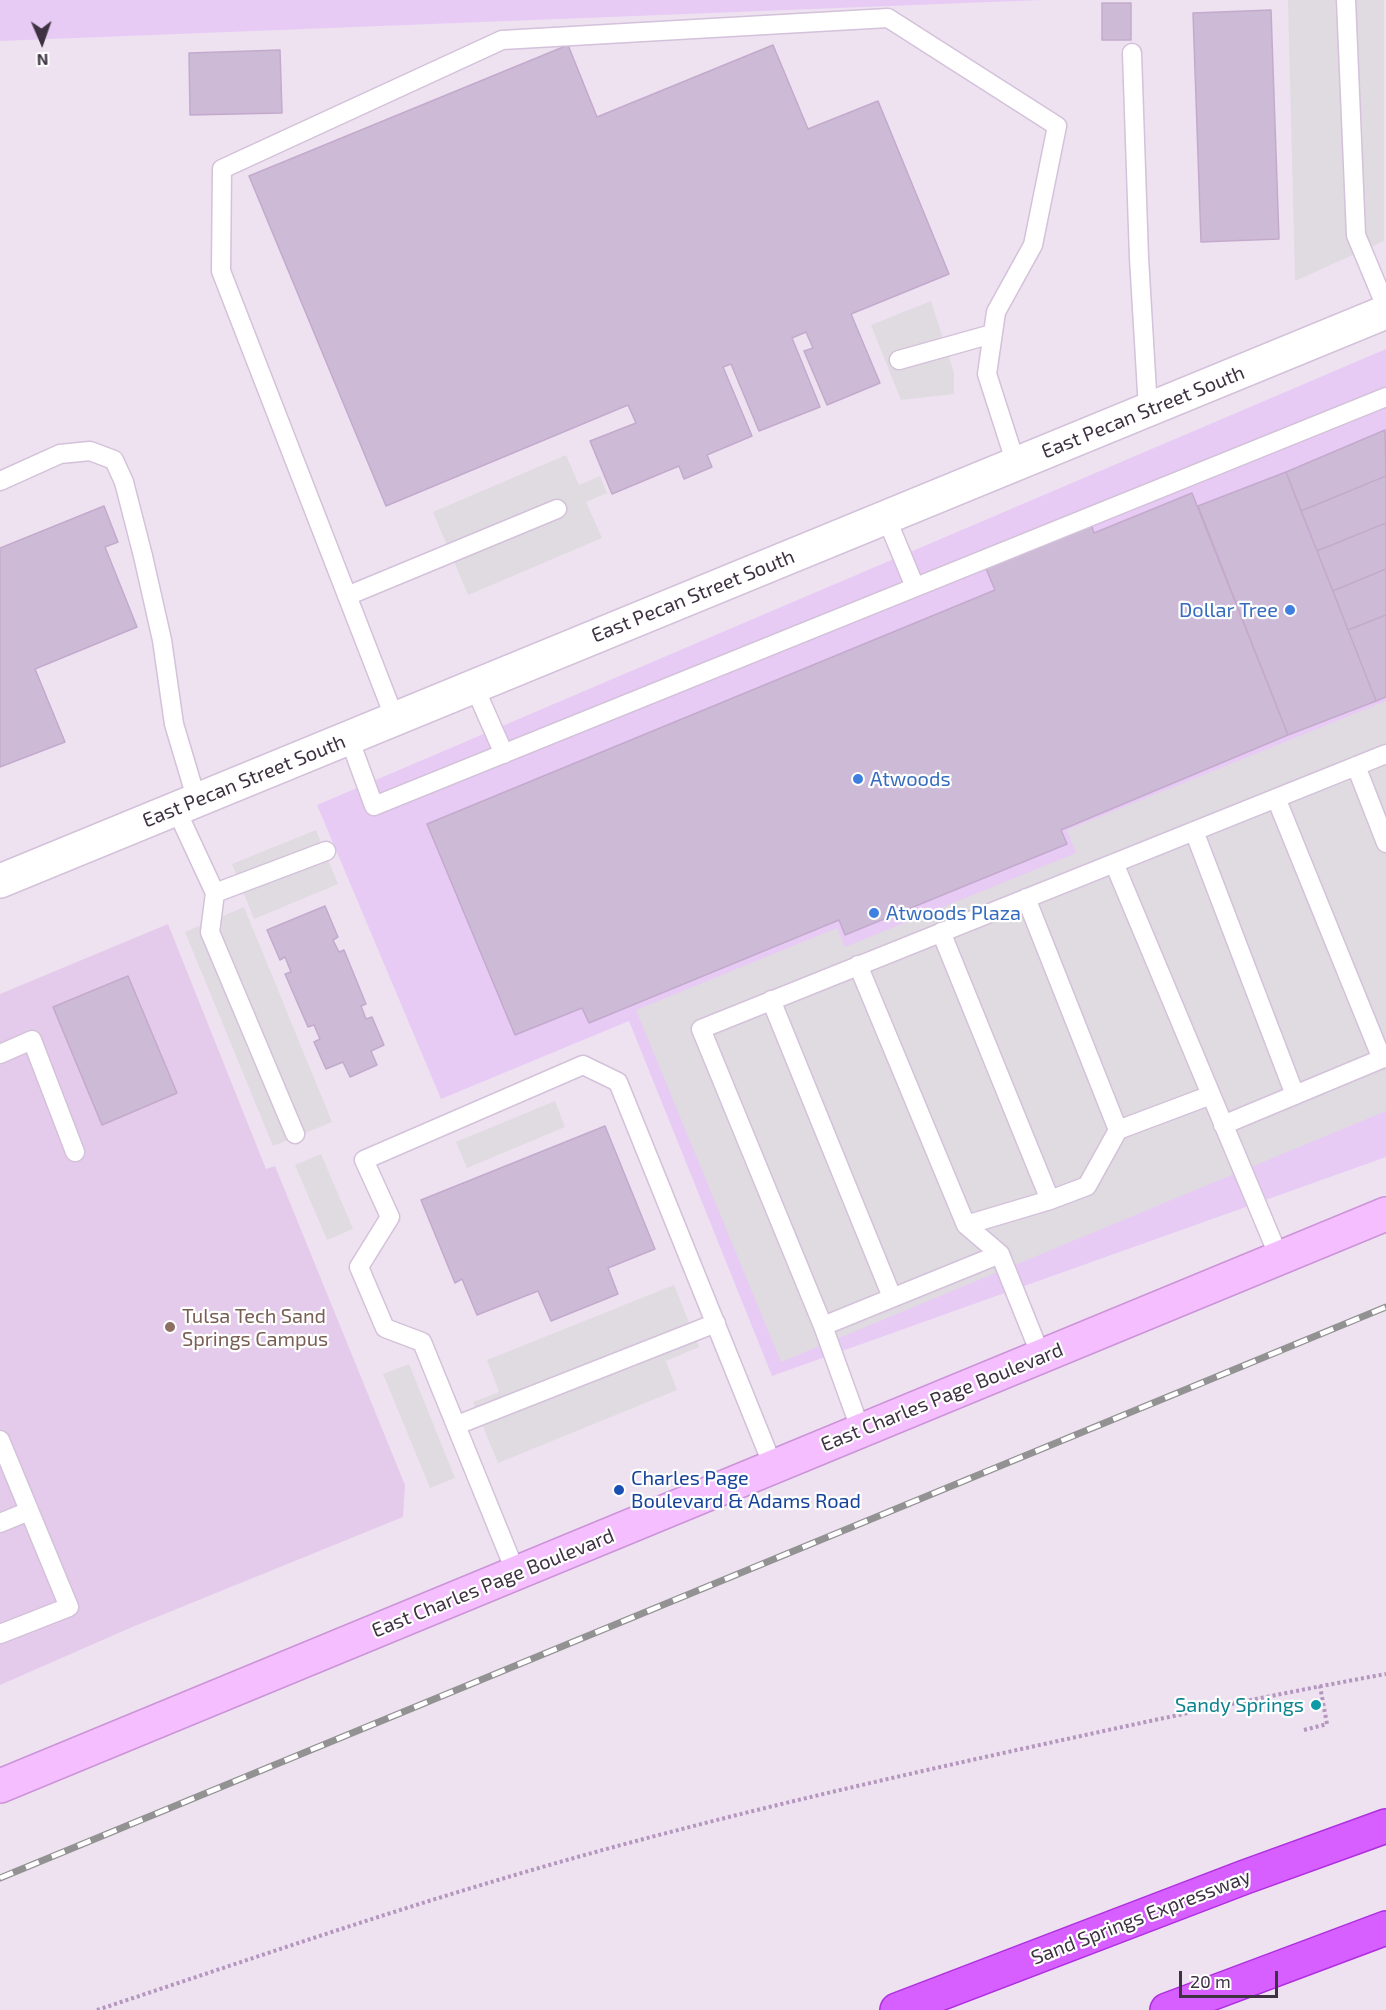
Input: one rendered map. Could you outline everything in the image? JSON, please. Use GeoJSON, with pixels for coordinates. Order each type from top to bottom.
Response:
{"type":"FeatureCollection","features":[{"type":"Feature","properties":{"kind":"highway","name":"Sand Springs Expressway"},"geometry":{"type":"LineString","coordinates":[[897,2010],[1245,1876],[1386,1826]]}},
{"type":"Feature","properties":{"kind":"highway"},"geometry":{"type":"LineString","coordinates":[[1167,2010],[1386,1928]]}},
{"type":"Feature","properties":{"kind":"main road","name":"East Charles Page Boulevard"},"geometry":{"type":"LineString","coordinates":[[0,1786],[1386,1214]]}},
{"type":"Feature","properties":{"kind":"street","name":"East Pecan Street South"},"geometry":{"type":"LineString","coordinates":[[0,881],[1386,312]]}},
{"type":"Feature","properties":{"kind":"lane"},"geometry":{"type":"LineString","coordinates":[[1346,0],[1356,235],[1386,307]]}},
{"type":"Feature","properties":{"kind":"lane"},"geometry":{"type":"LineString","coordinates":[[395,719],[221,271],[222,169],[502,40],[888,18],[1057,126],[1033,245],[996,312],[987,374],[1016,464]]}},
{"type":"Feature","properties":{"kind":"lane"},"geometry":{"type":"LineString","coordinates":[[1132,53],[1139,258],[1148,410]]}},
{"type":"Feature","properties":{"kind":"lane"},"geometry":{"type":"LineString","coordinates":[[898,360],[992,334]]}},
{"type":"Feature","properties":{"kind":"lane"},"geometry":{"type":"LineString","coordinates":[[349,738],[374,806],[1386,397]]}},
{"type":"Feature","properties":{"kind":"lane"},"geometry":{"type":"LineString","coordinates":[[0,481],[60,454],[90,451],[114,460],[124,482],[162,640],[186,805],[215,893],[210,932],[295,1134]]}},
{"type":"Feature","properties":{"kind":"lane"},"geometry":{"type":"LineString","coordinates":[[347,596],[557,509]]}},
{"type":"Feature","properties":{"kind":"lane"},"geometry":{"type":"LineString","coordinates":[[886,517],[915,587]]}},
{"type":"Feature","properties":{"kind":"lane"},"geometry":{"type":"LineString","coordinates":[[474,686],[504,754]]}},
{"type":"Feature","properties":{"kind":"lane"},"geometry":{"type":"LineString","coordinates":[[861,1431],[823,1326],[701,1029],[1386,754]]}},
{"type":"Feature","properties":{"kind":"lane"},"geometry":{"type":"LineString","coordinates":[[1356,766],[1386,843]]}},
{"type":"Feature","properties":{"kind":"lane"},"geometry":{"type":"LineString","coordinates":[[1223,1125],[1384,1058],[1276,798]]}},
{"type":"Feature","properties":{"kind":"lane"},"geometry":{"type":"LineString","coordinates":[[1194,831],[1295,1095]]}},
{"type":"Feature","properties":{"kind":"lane"},"geometry":{"type":"LineString","coordinates":[[215,893],[327,851]]}},
{"type":"Feature","properties":{"kind":"lane"},"geometry":{"type":"LineString","coordinates":[[1114,863],[1280,1257]]}},
{"type":"Feature","properties":{"kind":"lane"},"geometry":{"type":"LineString","coordinates":[[1026,898],[1118,1130]]}},
{"type":"Feature","properties":{"kind":"lane"},"geometry":{"type":"LineString","coordinates":[[940,932],[1050,1200]]}},
{"type":"Feature","properties":{"kind":"lane"},"geometry":{"type":"LineString","coordinates":[[858,965],[966,1225],[1000,1254],[1041,1356]]}},
{"type":"Feature","properties":{"kind":"lane"},"geometry":{"type":"LineString","coordinates":[[771,1000],[892,1298]]}},
{"type":"Feature","properties":{"kind":"lane"},"geometry":{"type":"LineString","coordinates":[[0,1054],[32,1040],[75,1152]]}},
{"type":"Feature","properties":{"kind":"lane"},"geometry":{"type":"LineString","coordinates":[[516,1573],[422,1342],[385,1328],[359,1267],[390,1216],[364,1160],[583,1065],[618,1082],[773,1466]]}},
{"type":"Feature","properties":{"kind":"lane"},"geometry":{"type":"LineString","coordinates":[[966,1225],[1050,1200],[1087,1186],[1118,1130],[1211,1095]]}},
{"type":"Feature","properties":{"kind":"lane"},"geometry":{"type":"LineString","coordinates":[[823,1326],[1000,1254]]}},
{"type":"Feature","properties":{"kind":"lane"},"geometry":{"type":"LineString","coordinates":[[457,1425],[716,1323]]}},
{"type":"Feature","properties":{"kind":"lane"},"geometry":{"type":"LineString","coordinates":[[0,1440],[69,1607],[0,1634]]}},
{"type":"Feature","properties":{"kind":"lane"},"geometry":{"type":"LineString","coordinates":[[0,1523],[29,1511]]}},
{"type":"Feature","properties":{"kind":"path"},"geometry":{"type":"LineString","coordinates":[[97,2010],[365,1921],[501,1879],[651,1838],[947,1764],[1386,1674]]}},
{"type":"Feature","properties":{"kind":"path"},"geometry":{"type":"LineString","coordinates":[[1304,1730],[1327,1724],[1320,1686]]}},
{"type":"Feature","properties":{"kind":"shaded area"},"geometry":{"type":"Polygon","coordinates":[[[0,0],[1042,0],[0,41],[0,0]]]}},
{"type":"Feature","properties":{"kind":"shaded area"},"geometry":{"type":"Polygon","coordinates":[[[1288,0],[1384,0],[1384,241],[1295,281],[1288,0]]]}},
{"type":"Feature","properties":{"kind":"shaded area"},"geometry":{"type":"Polygon","coordinates":[[[931,301],[954,373],[954,394],[901,400],[871,325],[931,301]]]}},
{"type":"Feature","properties":{"kind":"shaded area","name":"Atwoods Plaza"},"geometry":{"type":"Polygon","coordinates":[[[1386,349],[1386,1157],[772,1376],[629,1021],[441,1099],[317,805],[1386,349]]]}},
{"type":"Feature","properties":{"kind":"shaded area"},"geometry":{"type":"Polygon","coordinates":[[[566,455],[579,485],[600,476],[607,493],[586,502],[602,538],[468,595],[433,512],[566,455]]]}},
{"type":"Feature","properties":{"kind":"shaded area"},"geometry":{"type":"Polygon","coordinates":[[[1386,701],[1386,1111],[781,1362],[636,1010],[837,928],[845,947],[1076,853],[1067,830],[1386,701]]]}},
{"type":"Feature","properties":{"kind":"shaded area"},"geometry":{"type":"Polygon","coordinates":[[[316,830],[338,884],[254,919],[232,864],[316,830]]]}},
{"type":"Feature","properties":{"kind":"shaded area"},"geometry":{"type":"Polygon","coordinates":[[[244,907],[332,1122],[273,1146],[185,932],[244,907]]]}},
{"type":"Feature","properties":{"kind":"shaded area","name":"Tulsa Tech Sand Springs Campus"},"geometry":{"type":"Polygon","coordinates":[[[168,924],[266,1169],[275,1166],[405,1485],[403,1517],[130,1628],[0,1685],[0,994],[168,924]]]}},
{"type":"Feature","properties":{"kind":"shaded area"},"geometry":{"type":"Polygon","coordinates":[[[555,1101],[565,1127],[467,1168],[456,1142],[555,1101]]]}},
{"type":"Feature","properties":{"kind":"shaded area"},"geometry":{"type":"Polygon","coordinates":[[[321,1154],[353,1229],[327,1240],[295,1165],[321,1154]]]}},
{"type":"Feature","properties":{"kind":"shaded area"},"geometry":{"type":"Polygon","coordinates":[[[674,1285],[699,1347],[666,1361],[677,1390],[498,1463],[473,1402],[499,1392],[487,1360],[674,1285]]]}},
{"type":"Feature","properties":{"kind":"shaded area"},"geometry":{"type":"Polygon","coordinates":[[[409,1364],[455,1478],[430,1488],[383,1374],[409,1364]]]}},
{"type":"Feature","properties":{"kind":"building"},"geometry":{"type":"Polygon","coordinates":[[[1102,3],[1131,3],[1131,40],[1102,40],[1102,3]]]}},
{"type":"Feature","properties":{"kind":"building"},"geometry":{"type":"Polygon","coordinates":[[[1271,10],[1279,239],[1201,242],[1193,13],[1271,10]]]}},
{"type":"Feature","properties":{"kind":"building"},"geometry":{"type":"Polygon","coordinates":[[[568,45],[597,117],[773,45],[808,129],[878,101],[949,274],[851,314],[880,383],[827,405],[804,351],[813,348],[806,332],[792,338],[820,407],[759,431],[731,364],[723,367],[752,436],[707,455],[712,467],[684,479],[679,466],[612,494],[590,441],[636,423],[628,405],[386,506],[249,176],[568,45]]]}},
{"type":"Feature","properties":{"kind":"building"},"geometry":{"type":"Polygon","coordinates":[[[280,50],[282,113],[190,115],[189,53],[280,50]]]}},
{"type":"Feature","properties":{"kind":"building"},"geometry":{"type":"Polygon","coordinates":[[[1385,430],[1386,476],[1301,511],[1286,472],[1385,430]]]}},
{"type":"Feature","properties":{"kind":"building","name":"Dollar Tree"},"geometry":{"type":"Polygon","coordinates":[[[1286,472],[1376,701],[1288,735],[1198,506],[1286,472]]]}},
{"type":"Feature","properties":{"kind":"building"},"geometry":{"type":"Polygon","coordinates":[[[1386,476],[1386,523],[1317,551],[1301,511],[1386,476]]]}},
{"type":"Feature","properties":{"kind":"building","name":"Atwoods"},"geometry":{"type":"Polygon","coordinates":[[[1192,493],[1288,735],[1061,830],[1067,844],[845,935],[839,920],[589,1023],[582,1008],[515,1035],[427,824],[995,590],[984,564],[1090,521],[1094,533],[1192,493]]]}},
{"type":"Feature","properties":{"kind":"building"},"geometry":{"type":"Polygon","coordinates":[[[104,506],[118,542],[105,547],[137,627],[35,669],[65,742],[0,767],[0,548],[104,506]]]}},
{"type":"Feature","properties":{"kind":"building"},"geometry":{"type":"Polygon","coordinates":[[[1386,523],[1386,569],[1333,591],[1317,551],[1386,523]]]}},
{"type":"Feature","properties":{"kind":"building"},"geometry":{"type":"Polygon","coordinates":[[[1386,569],[1386,615],[1348,630],[1333,591],[1386,569]]]}},
{"type":"Feature","properties":{"kind":"building"},"geometry":{"type":"Polygon","coordinates":[[[1386,615],[1386,697],[1376,701],[1348,630],[1386,615]]]}},
{"type":"Feature","properties":{"kind":"building"},"geometry":{"type":"Polygon","coordinates":[[[325,906],[338,937],[333,940],[339,952],[344,950],[366,1004],[361,1006],[366,1019],[372,1017],[384,1045],[371,1051],[377,1065],[350,1077],[343,1062],[326,1069],[314,1042],[320,1039],[314,1025],[308,1027],[285,974],[291,972],[285,957],[280,960],[267,930],[325,906]]]}},
{"type":"Feature","properties":{"kind":"building"},"geometry":{"type":"Polygon","coordinates":[[[128,976],[177,1093],[102,1125],[53,1007],[128,976]]]}},
{"type":"Feature","properties":{"kind":"building"},"geometry":{"type":"Polygon","coordinates":[[[605,1126],[655,1249],[608,1268],[618,1294],[551,1321],[538,1291],[477,1315],[462,1279],[455,1283],[421,1200],[605,1126]]]}},
{"type":"Feature","properties":{"kind":"railway"},"geometry":{"type":"LineString","coordinates":[[0,1878],[1386,1307]]}},
{"type":"Feature","properties":{"kind":"place","name":"Dollar Tree"},"geometry":{"type":"Point","coordinates":[1290,610]}},
{"type":"Feature","properties":{"kind":"place","name":"Atwoods"},"geometry":{"type":"Point","coordinates":[858,779]}},
{"type":"Feature","properties":{"kind":"place","name":"Atwoods Plaza"},"geometry":{"type":"Point","coordinates":[874,913]}},
{"type":"Feature","properties":{"kind":"place","name":"Tulsa Tech Sand Springs Campus"},"geometry":{"type":"Point","coordinates":[170,1327]}},
{"type":"Feature","properties":{"kind":"place","name":"Charles Page Boulevard & Adams Road"},"geometry":{"type":"Point","coordinates":[619,1490]}},
{"type":"Feature","properties":{"kind":"place","name":"Sandy Springs"},"geometry":{"type":"Point","coordinates":[1316,1705]}}]}
